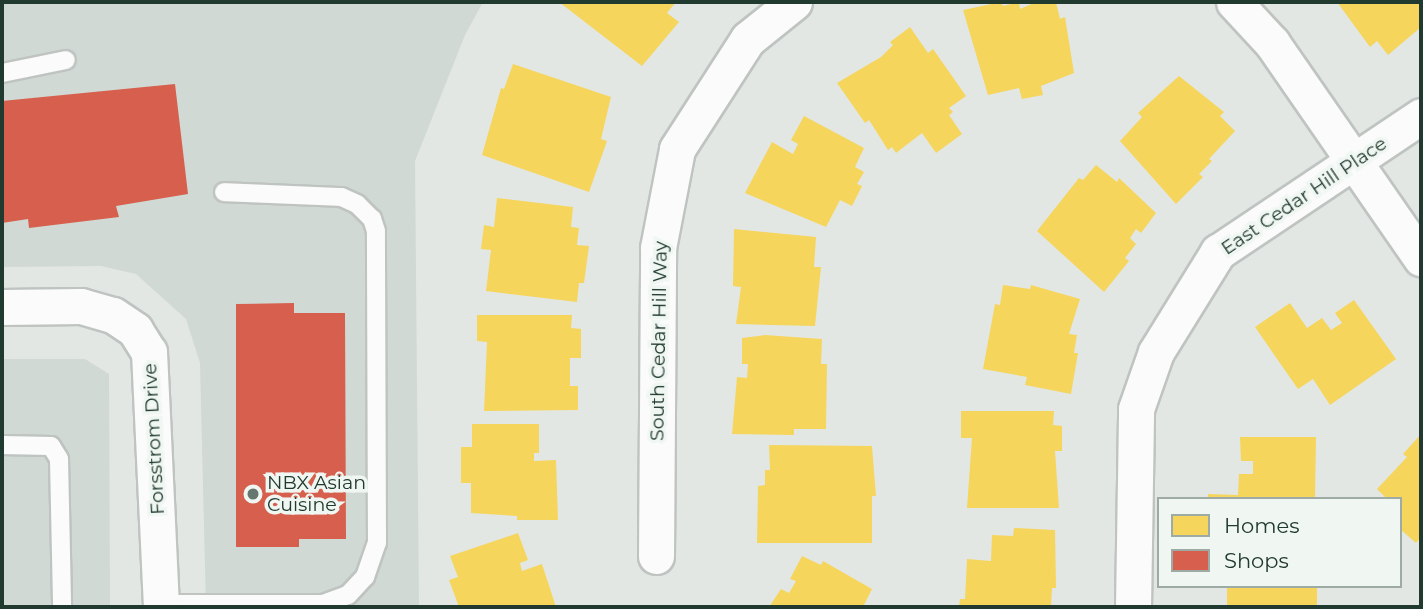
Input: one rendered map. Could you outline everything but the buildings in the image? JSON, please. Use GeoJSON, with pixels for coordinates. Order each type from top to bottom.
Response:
{"type":"FeatureCollection","features":[{"type":"Feature","properties":{"kind":"street","name":"South Cedar Hill Way"},"geometry":{"type":"LineString","coordinates":[[656,556],[658,248],[677,149],[748,39],[794,2]]}},
{"type":"Feature","properties":{"kind":"street"},"geometry":{"type":"LineString","coordinates":[[1234,2],[1272,43],[1353,164],[1421,258]]}},
{"type":"Feature","properties":{"kind":"street","name":"East Cedar Hill Place"},"geometry":{"type":"LineString","coordinates":[[1133,607],[1136,409],[1156,352],[1217,252],[1353,164],[1421,116]]}},
{"type":"Feature","properties":{"kind":"street","name":"Forsstrom Drive"},"geometry":{"type":"LineString","coordinates":[[2,307],[81,306],[113,315],[135,330],[149,352],[161,606]]}},
{"type":"Feature","properties":{"kind":"lane"},"geometry":{"type":"LineString","coordinates":[[2,73],[66,60]]}},
{"type":"Feature","properties":{"kind":"lane"},"geometry":{"type":"LineString","coordinates":[[161,606],[323,604],[348,595],[365,577],[377,543],[376,231],[372,219],[358,204],[341,197],[224,192]]}},
{"type":"Feature","properties":{"kind":"lane"},"geometry":{"type":"LineString","coordinates":[[2,445],[51,446],[59,459],[62,607]]}},
{"type":"Feature","properties":{"kind":"shaded area"},"geometry":{"type":"Polygon","coordinates":[[[2,2],[483,2],[465,35],[415,161],[419,607],[206,607],[200,363],[186,319],[136,274],[101,266],[2,267],[2,2]]]}},
{"type":"Feature","properties":{"kind":"shaded area"},"geometry":{"type":"Polygon","coordinates":[[[2,359],[85,359],[109,374],[110,607],[2,607],[2,359]]]}},
{"type":"Feature","properties":{"kind":"place","name":"NBX Asian Cuisine"},"geometry":{"type":"Point","coordinates":[253,494]}}]}
